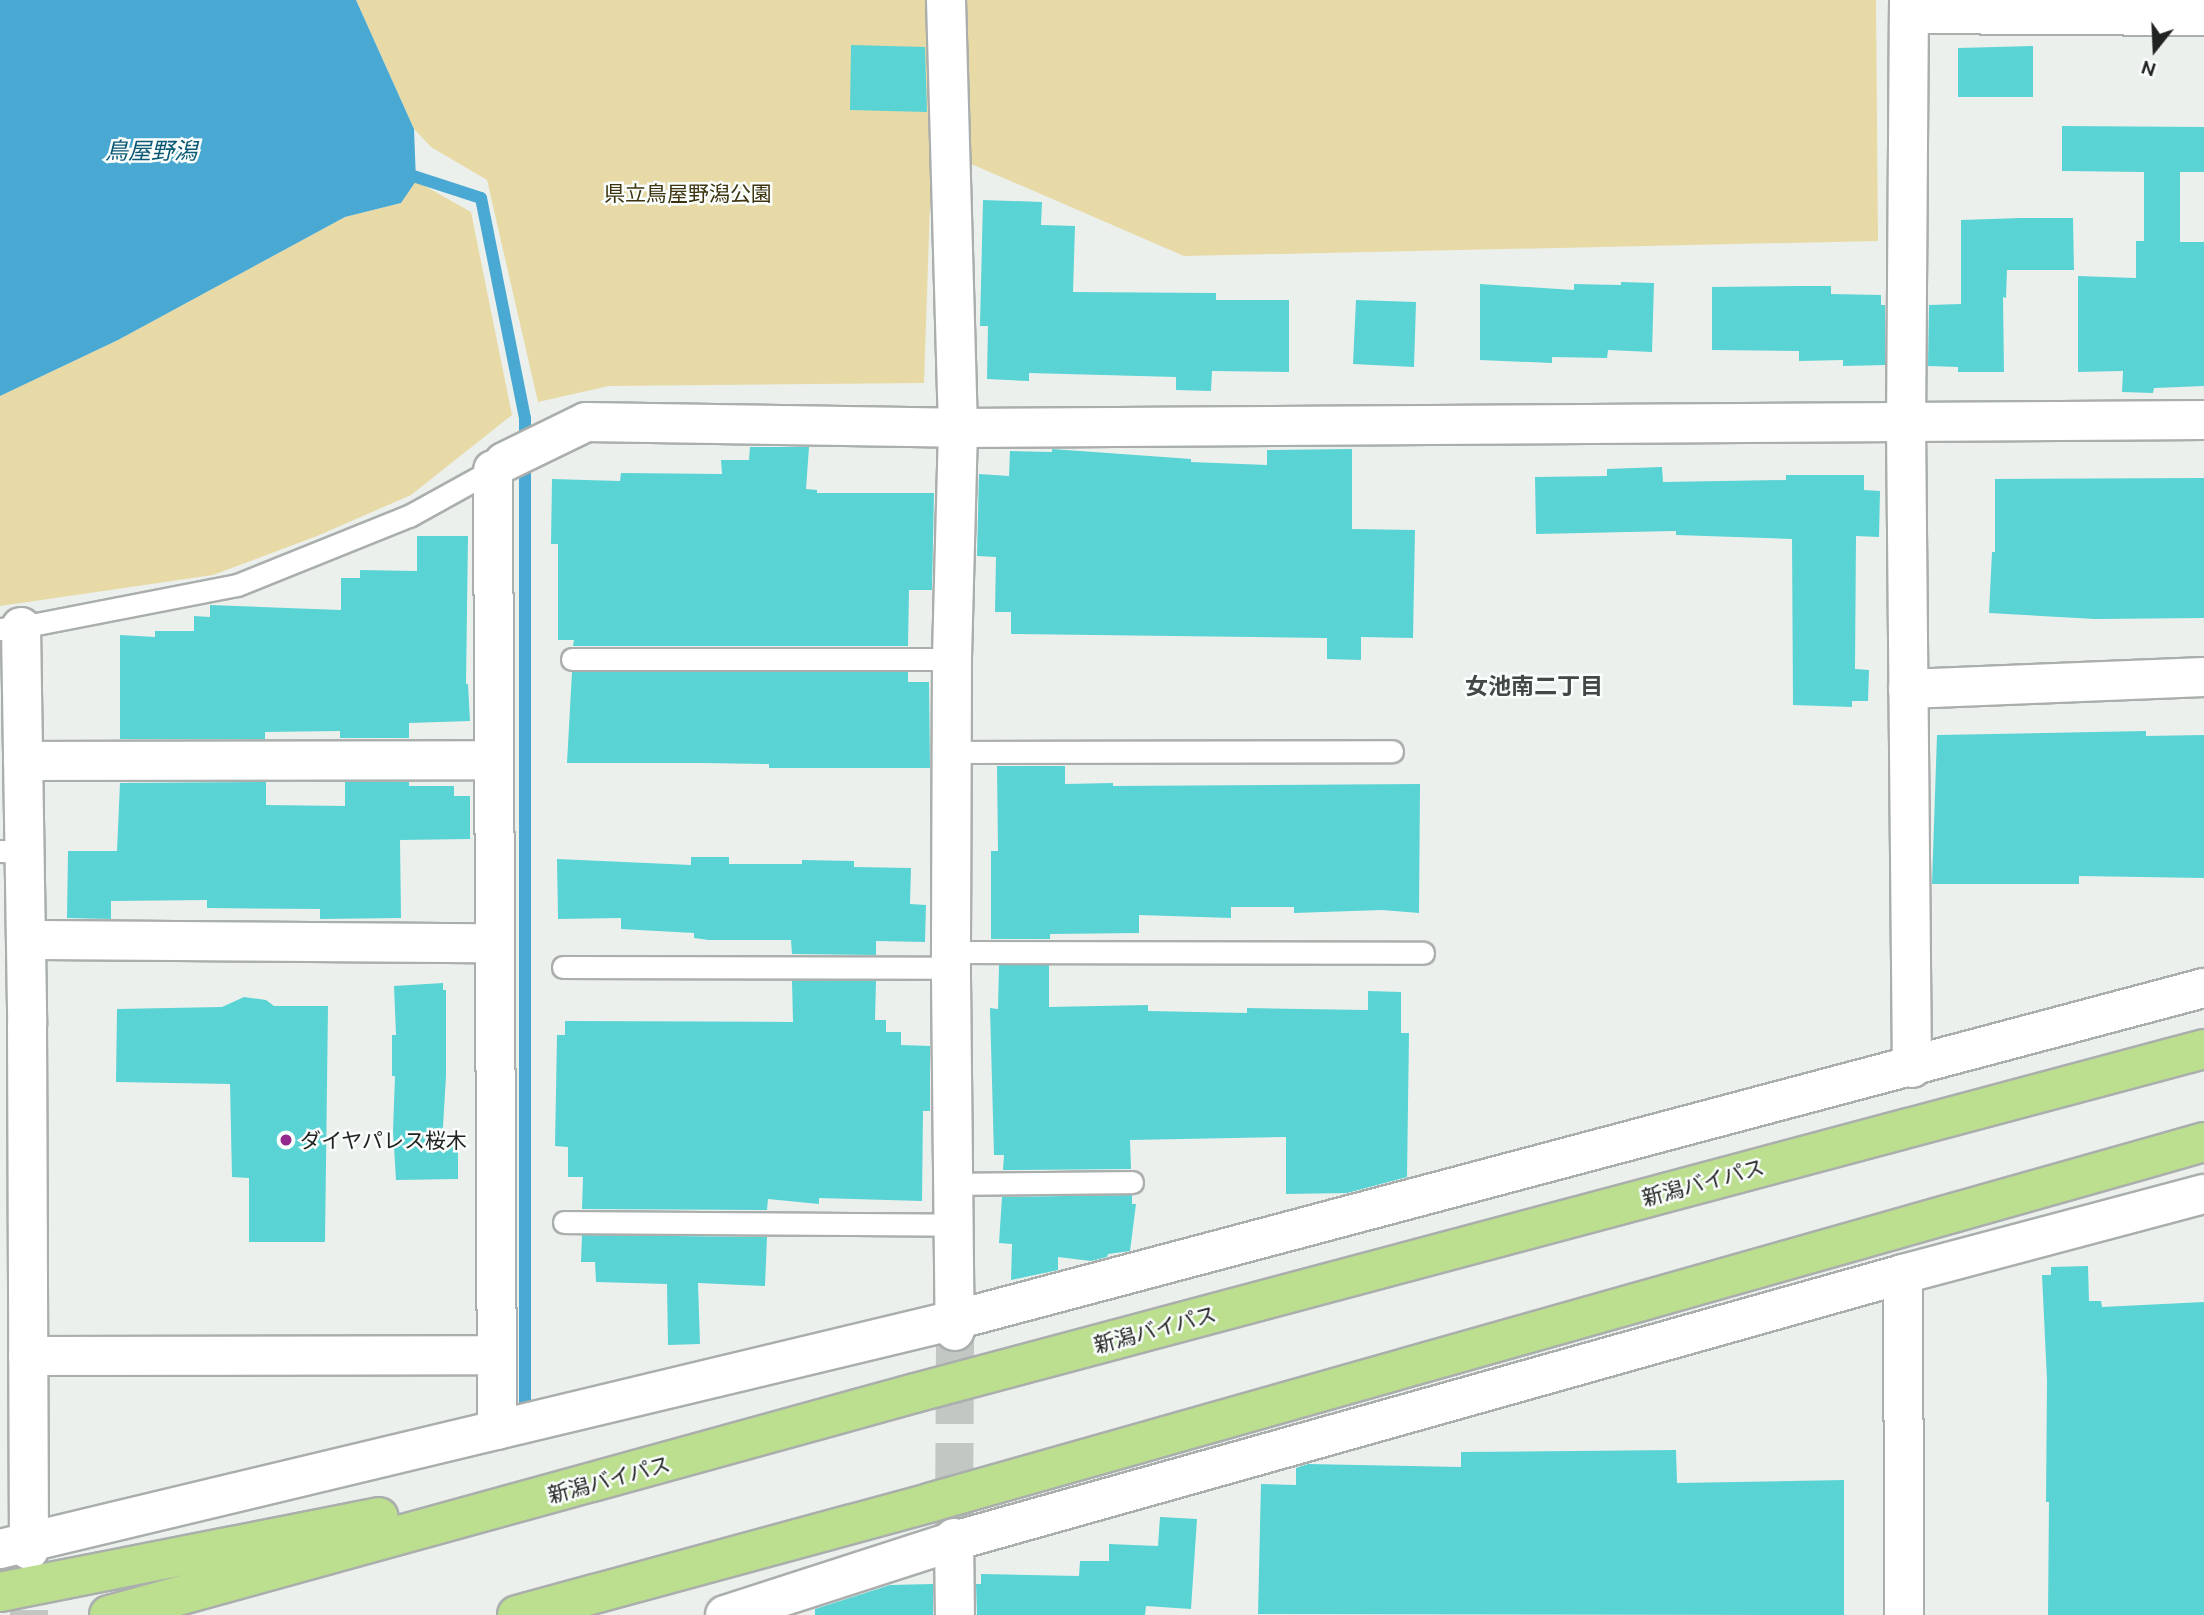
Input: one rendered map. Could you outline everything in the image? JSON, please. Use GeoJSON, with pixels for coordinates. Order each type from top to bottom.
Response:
{"type":"FeatureCollection","features":[{"type":"Feature","properties":{"kind":"highway","name":"新潟バイパス"},"geometry":{"type":"LineString","coordinates":[[109,1615],[915,1393],[2204,1049]]}},
{"type":"Feature","properties":{"kind":"highway"},"geometry":{"type":"LineString","coordinates":[[517,1615],[932,1502],[2204,1142]]}},
{"type":"Feature","properties":{"kind":"highway"},"geometry":{"type":"LineString","coordinates":[[0,1592],[688,1457]]}},
{"type":"Feature","properties":{"kind":"street"},"geometry":{"type":"LineString","coordinates":[[946,0],[958,428],[952,659],[951,960],[955,1326]]}},
{"type":"Feature","properties":{"kind":"street"},"geometry":{"type":"LineString","coordinates":[[1912,1068],[1906,423],[1909,7],[2204,16]]}},
{"type":"Feature","properties":{"kind":"street"},"geometry":{"type":"LineString","coordinates":[[497,1430],[493,760],[499,466],[586,422],[958,428],[2204,420]]}},
{"type":"Feature","properties":{"kind":"street"},"geometry":{"type":"LineString","coordinates":[[11,628],[23,761],[12,852],[26,940],[14,1072],[28,1356],[19,1547],[497,1430],[955,1326],[2204,988]]}},
{"type":"Feature","properties":{"kind":"street"},"geometry":{"type":"LineString","coordinates":[[1908,689],[2204,677]]}},
{"type":"Feature","properties":{"kind":"street"},"geometry":{"type":"LineString","coordinates":[[23,761],[493,760]]}},
{"type":"Feature","properties":{"kind":"street"},"geometry":{"type":"LineString","coordinates":[[26,940],[494,943]]}},
{"type":"Feature","properties":{"kind":"street"},"geometry":{"type":"LineString","coordinates":[[725,1615],[954,1539],[1903,1274],[2204,1194]]}},
{"type":"Feature","properties":{"kind":"street"},"geometry":{"type":"LineString","coordinates":[[1903,1274],[1904,1615]]}},
{"type":"Feature","properties":{"kind":"street"},"geometry":{"type":"LineString","coordinates":[[28,1356],[497,1355]]}},
{"type":"Feature","properties":{"kind":"street"},"geometry":{"type":"LineString","coordinates":[[954,1539],[955,1615]]}},
{"type":"Feature","properties":{"kind":"lane"},"geometry":{"type":"LineString","coordinates":[[11,628],[237,585],[409,516],[499,466]]}},
{"type":"Feature","properties":{"kind":"lane"},"geometry":{"type":"LineString","coordinates":[[572,659],[952,659]]}},
{"type":"Feature","properties":{"kind":"lane"},"geometry":{"type":"LineString","coordinates":[[953,752],[1392,751]]}},
{"type":"Feature","properties":{"kind":"lane"},"geometry":{"type":"LineString","coordinates":[[563,967],[1423,953]]}},
{"type":"Feature","properties":{"kind":"lane"},"geometry":{"type":"LineString","coordinates":[[954,1184],[1132,1182]]}},
{"type":"Feature","properties":{"kind":"lane"},"geometry":{"type":"LineString","coordinates":[[564,1222],[954,1225]]}},
{"type":"Feature","properties":{"kind":"green space","name":"県立鳥屋野潟公園"},"geometry":{"type":"Polygon","coordinates":[[[356,0],[1876,0],[1878,241],[1184,256],[932,147],[924,383],[609,386],[538,402],[487,180],[431,147],[414,129],[356,0]]]}},
{"type":"Feature","properties":{"kind":"green space"},"geometry":{"type":"Polygon","coordinates":[[[416,181],[471,212],[512,415],[411,495],[317,536],[213,575],[0,606],[0,396],[118,340],[345,217],[401,203],[416,181]]]}},
{"type":"Feature","properties":{"kind":"water","name":"鳥屋野潟"},"geometry":{"type":"Polygon","coordinates":[[[0,0],[356,0],[414,129],[416,181],[401,203],[345,217],[118,340],[0,396],[0,0]]]}},
{"type":"Feature","properties":{"kind":"building"},"geometry":{"type":"Polygon","coordinates":[[[851,45],[925,47],[927,112],[850,110],[851,45]]]}},
{"type":"Feature","properties":{"kind":"building"},"geometry":{"type":"Polygon","coordinates":[[[2033,46],[2033,97],[1958,97],[1958,48],[2033,46]]]}},
{"type":"Feature","properties":{"kind":"building"},"geometry":{"type":"Polygon","coordinates":[[[2062,126],[2204,127],[2204,172],[2180,172],[2180,242],[2204,242],[2204,386],[2154,388],[2153,393],[2122,392],[2123,371],[2078,372],[2078,276],[2136,278],[2136,241],[2144,241],[2144,172],[2062,171],[2062,126]]]}},
{"type":"Feature","properties":{"kind":"building"},"geometry":{"type":"Polygon","coordinates":[[[983,200],[1042,202],[1041,225],[1075,226],[1073,292],[1216,293],[1216,300],[1289,300],[1289,372],[1212,371],[1211,391],[1176,390],[1176,377],[1029,373],[1029,381],[987,379],[988,326],[980,326],[983,200]]]}},
{"type":"Feature","properties":{"kind":"building"},"geometry":{"type":"Polygon","coordinates":[[[2073,218],[2074,270],[2007,270],[2006,298],[2003,297],[2004,372],[1958,372],[1958,367],[1928,366],[1929,305],[1961,304],[1961,220],[2073,218]]]}},
{"type":"Feature","properties":{"kind":"building"},"geometry":{"type":"Polygon","coordinates":[[[1621,282],[1654,283],[1652,352],[1608,350],[1607,358],[1552,357],[1552,363],[1480,360],[1480,284],[1574,290],[1574,284],[1621,285],[1621,282]]]}},
{"type":"Feature","properties":{"kind":"building"},"geometry":{"type":"Polygon","coordinates":[[[1831,286],[1831,294],[1881,295],[1881,305],[1885,305],[1885,365],[1843,366],[1843,360],[1799,361],[1799,351],[1712,350],[1712,287],[1831,286]]]}},
{"type":"Feature","properties":{"kind":"building"},"geometry":{"type":"Polygon","coordinates":[[[1356,300],[1416,302],[1414,367],[1353,364],[1356,300]]]}},
{"type":"Feature","properties":{"kind":"building"},"geometry":{"type":"Polygon","coordinates":[[[750,447],[809,447],[806,489],[817,490],[817,493],[934,493],[932,590],[909,590],[908,646],[573,646],[574,640],[558,640],[558,544],[551,544],[552,479],[620,481],[621,473],[722,474],[721,460],[749,460],[750,447]]]}},
{"type":"Feature","properties":{"kind":"building"},"geometry":{"type":"Polygon","coordinates":[[[1052,449],[1191,459],[1191,462],[1267,465],[1267,450],[1352,449],[1352,529],[1415,530],[1413,638],[1361,637],[1361,660],[1327,659],[1327,638],[1011,634],[1011,612],[995,612],[996,557],[977,556],[979,474],[1009,476],[1010,451],[1052,452],[1052,449]]]}},
{"type":"Feature","properties":{"kind":"building"},"geometry":{"type":"Polygon","coordinates":[[[1662,467],[1663,482],[1786,480],[1786,475],[1864,475],[1864,490],[1880,491],[1879,537],[1856,536],[1855,669],[1869,670],[1868,701],[1852,701],[1852,707],[1793,705],[1792,539],[1676,535],[1676,531],[1536,534],[1535,477],[1607,476],[1607,469],[1662,467]]]}},
{"type":"Feature","properties":{"kind":"building"},"geometry":{"type":"Polygon","coordinates":[[[2204,478],[2204,618],[2095,619],[1989,613],[1992,552],[1995,552],[1995,479],[2204,478]]]}},
{"type":"Feature","properties":{"kind":"building"},"geometry":{"type":"Polygon","coordinates":[[[417,536],[468,536],[466,684],[470,721],[409,723],[409,738],[340,738],[340,731],[265,732],[265,739],[120,739],[120,635],[155,637],[155,631],[194,631],[194,616],[210,617],[210,605],[341,610],[341,578],[360,578],[360,570],[417,571],[417,536]]]}},
{"type":"Feature","properties":{"kind":"building"},"geometry":{"type":"Polygon","coordinates":[[[572,672],[908,672],[908,682],[929,682],[930,768],[769,768],[769,764],[567,763],[572,672]]]}},
{"type":"Feature","properties":{"kind":"building"},"geometry":{"type":"Polygon","coordinates":[[[2146,731],[2146,736],[2204,735],[2204,878],[2079,876],[2079,884],[1932,884],[1937,735],[2146,731]]]}},
{"type":"Feature","properties":{"kind":"building"},"geometry":{"type":"Polygon","coordinates":[[[997,766],[1065,766],[1065,784],[1420,784],[1419,913],[1382,910],[1294,913],[1294,907],[1231,907],[1231,918],[1139,915],[1139,933],[1050,934],[1050,939],[991,939],[991,851],[998,851],[997,766]]]}},
{"type":"Feature","properties":{"kind":"building"},"geometry":{"type":"Polygon","coordinates":[[[266,782],[266,805],[345,806],[345,782],[409,782],[409,786],[454,786],[454,796],[470,796],[470,839],[400,840],[401,918],[320,919],[320,909],[207,908],[207,900],[111,901],[111,919],[67,918],[68,851],[117,851],[120,783],[266,782]]]}},
{"type":"Feature","properties":{"kind":"building"},"geometry":{"type":"Polygon","coordinates":[[[691,857],[729,857],[729,864],[802,864],[802,860],[854,861],[854,867],[911,868],[910,904],[926,905],[925,942],[876,941],[876,955],[792,954],[791,940],[709,940],[694,938],[694,933],[621,929],[621,918],[558,919],[557,859],[691,865],[691,857]]]}},
{"type":"Feature","properties":{"kind":"building"},"geometry":{"type":"Polygon","coordinates":[[[999,965],[1049,965],[1049,1007],[1148,1005],[1148,1011],[1247,1013],[1247,1008],[1368,1010],[1368,991],[1401,992],[1401,1033],[1409,1033],[1407,1177],[1347,1193],[1286,1194],[1286,1137],[1130,1140],[1131,1169],[1003,1170],[1004,1155],[994,1155],[990,1008],[998,1009],[999,965]]]}},
{"type":"Feature","properties":{"kind":"building"},"geometry":{"type":"Polygon","coordinates":[[[792,981],[876,981],[875,1020],[886,1020],[886,1032],[901,1032],[901,1045],[930,1046],[930,1111],[923,1111],[922,1201],[819,1198],[819,1204],[768,1199],[767,1210],[582,1209],[583,1177],[568,1177],[568,1147],[555,1146],[557,1035],[565,1035],[565,1021],[793,1022],[792,981]]]}},
{"type":"Feature","properties":{"kind":"building"},"geometry":{"type":"Polygon","coordinates":[[[443,983],[443,990],[446,990],[446,1076],[442,1143],[458,1143],[458,1179],[396,1180],[393,1131],[395,1076],[392,1076],[392,1035],[396,1035],[394,986],[443,983]]]}},
{"type":"Feature","properties":{"kind":"building","name":"ダイヤパレス桜木"},"geometry":{"type":"Polygon","coordinates":[[[244,997],[266,1000],[274,1006],[328,1006],[325,1242],[249,1242],[249,1178],[232,1177],[230,1084],[116,1082],[117,1009],[222,1007],[244,997]]]}},
{"type":"Feature","properties":{"kind":"building"},"geometry":{"type":"Polygon","coordinates":[[[1132,1195],[1132,1204],[1136,1204],[1130,1251],[1108,1254],[1107,1257],[1091,1261],[1058,1257],[1058,1270],[1011,1280],[1012,1244],[999,1243],[1002,1197],[1132,1195]]]}},
{"type":"Feature","properties":{"kind":"building"},"geometry":{"type":"Polygon","coordinates":[[[582,1235],[767,1237],[765,1286],[698,1283],[700,1344],[668,1345],[667,1284],[596,1282],[595,1262],[581,1262],[582,1235]]]}},
{"type":"Feature","properties":{"kind":"building"},"geometry":{"type":"Polygon","coordinates":[[[2088,1266],[2089,1301],[2101,1301],[2102,1307],[2204,1302],[2204,1615],[2048,1615],[2047,1380],[2042,1275],[2051,1275],[2051,1267],[2088,1266]]]}},
{"type":"Feature","properties":{"kind":"building"},"geometry":{"type":"Polygon","coordinates":[[[1676,1450],[1677,1483],[1844,1480],[1844,1615],[1258,1614],[1261,1484],[1296,1485],[1296,1468],[1308,1464],[1461,1467],[1461,1452],[1676,1450]]]}},
{"type":"Feature","properties":{"kind":"building"},"geometry":{"type":"Polygon","coordinates":[[[1160,1517],[1197,1519],[1191,1609],[1146,1606],[1145,1615],[977,1615],[976,1584],[981,1584],[981,1574],[1079,1576],[1080,1561],[1109,1561],[1109,1544],[1158,1546],[1160,1517]]]}},
{"type":"Feature","properties":{"kind":"building"},"geometry":{"type":"Polygon","coordinates":[[[933,1584],[933,1615],[815,1615],[815,1609],[890,1585],[933,1584]]]}},
{"type":"Feature","properties":{"kind":"waterway"},"geometry":{"type":"LineString","coordinates":[[401,172],[481,198],[525,418],[525,1405]]}},
{"type":"Feature","properties":{"kind":"tunnel"},"geometry":{"type":"LineString","coordinates":[[954,1538],[955,1331]]}},
{"type":"Feature","properties":{"kind":"tunnel"},"geometry":{"type":"LineString","coordinates":[[29,1553],[29,1615]]}},
{"type":"Feature","properties":{"kind":"place","name":"ダイヤパレス桜木"},"geometry":{"type":"Point","coordinates":[286,1140]}},
{"type":"Feature","properties":{"kind":"district","name":"女池南二丁目"},"geometry":{"type":"Point","coordinates":[1534,686]}}]}
